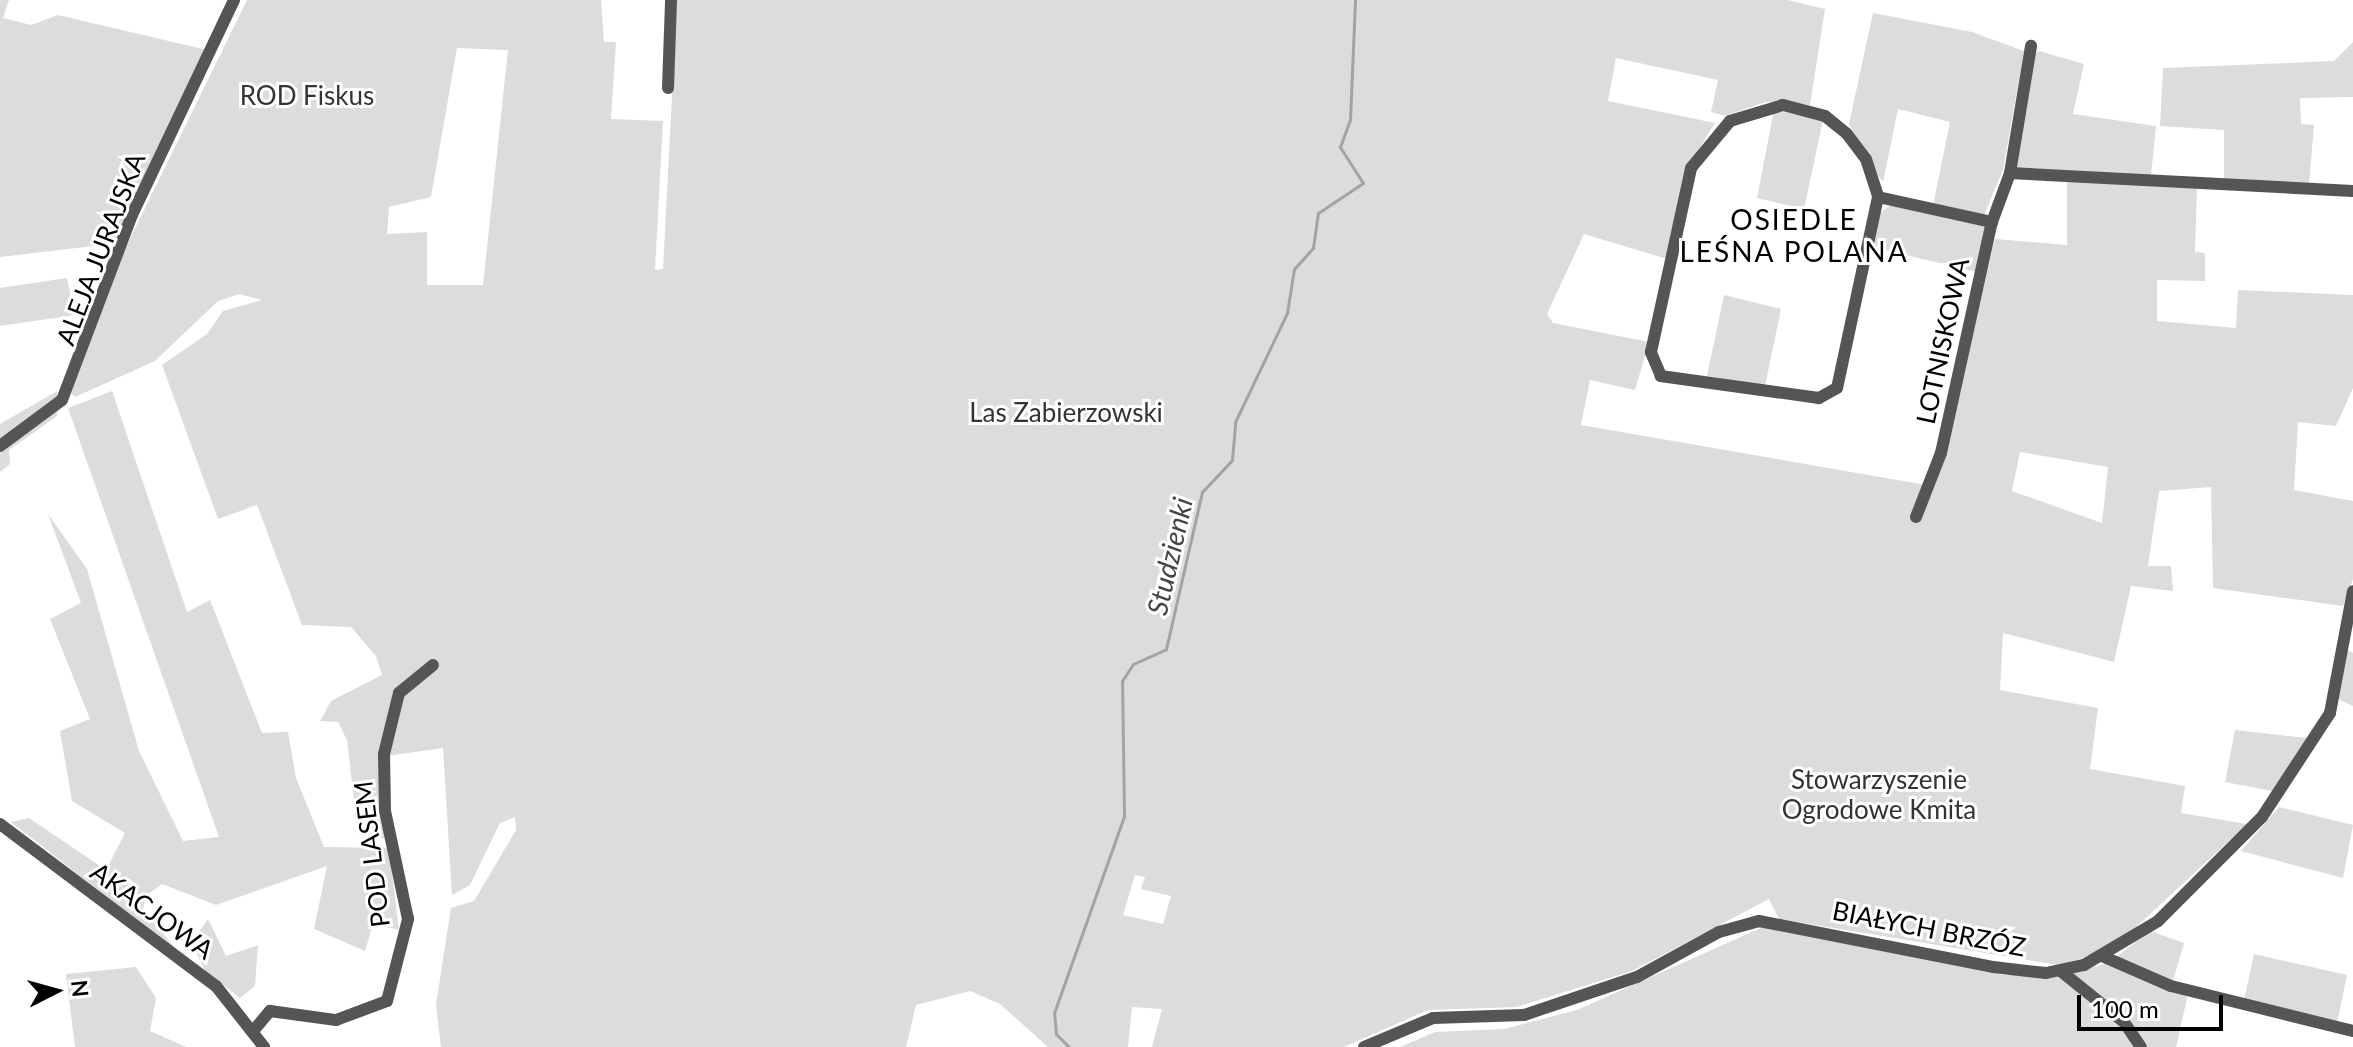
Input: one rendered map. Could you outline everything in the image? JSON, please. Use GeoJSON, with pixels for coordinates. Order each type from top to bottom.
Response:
{"type":"FeatureCollection","features":[{"type":"Feature","properties":{"kind":"street","name":"ALEJA JURAJSKA"},"geometry":{"type":"LineString","coordinates":[[0,446],[62,400],[132,215],[234,0]]}},
{"type":"Feature","properties":{"kind":"street"},"geometry":{"type":"LineString","coordinates":[[668,88],[671,0]]}},
{"type":"Feature","properties":{"kind":"street","name":"LOTNISKOWA"},"geometry":{"type":"LineString","coordinates":[[1916,517],[1941,453],[1992,222],[2010,173],[2031,46]]}},
{"type":"Feature","properties":{"kind":"street"},"geometry":{"type":"LineString","coordinates":[[1771,106],[1825,116],[1859,147],[1878,197],[1833,392],[1815,397],[1656,372],[1651,352],[1687,179],[1721,128],[1771,106]]}},
{"type":"Feature","properties":{"kind":"street"},"geometry":{"type":"LineString","coordinates":[[2010,173],[2353,191]]}},
{"type":"Feature","properties":{"kind":"street"},"geometry":{"type":"LineString","coordinates":[[1878,197],[1992,222]]}},
{"type":"Feature","properties":{"kind":"street","name":"BIAŁYCH BRZÓZ"},"geometry":{"type":"LineString","coordinates":[[1364,1047],[1433,1018],[1524,1015],[1637,977],[1719,932],[1764,921],[1993,967],[2062,972],[2102,956],[2201,885],[2262,817],[2318,737],[2335,699],[2353,591]]}},
{"type":"Feature","properties":{"kind":"street","name":"POD LASEM"},"geometry":{"type":"LineString","coordinates":[[254,1030],[270,1011],[336,1020],[387,1001],[408,919],[385,811],[386,744],[399,693],[433,665]]}},
{"type":"Feature","properties":{"kind":"street","name":"AKACJOWA"},"geometry":{"type":"LineString","coordinates":[[0,824],[216,986],[254,1030],[264,1047]]}},
{"type":"Feature","properties":{"kind":"street"},"geometry":{"type":"LineString","coordinates":[[2102,956],[2171,986],[2353,1031]]}},
{"type":"Feature","properties":{"kind":"street"},"geometry":{"type":"LineString","coordinates":[[2062,972],[2124,1022],[2141,1047]]}},
{"type":"Feature","properties":{"kind":"green space"},"geometry":{"type":"Polygon","coordinates":[[[0,0],[9,0],[3,18],[31,25],[58,15],[207,50],[119,243],[0,257],[0,0]]]}},
{"type":"Feature","properties":{"kind":"green space"},"geometry":{"type":"Polygon","coordinates":[[[247,0],[601,0],[604,42],[616,42],[611,119],[663,121],[655,270],[663,269],[677,0],[1788,0],[1825,9],[1810,105],[1766,102],[1725,116],[1711,112],[1718,80],[1616,58],[1608,101],[1715,123],[1687,168],[1667,259],[1584,234],[1547,314],[1553,323],[1649,342],[1635,390],[1590,380],[1581,425],[1926,485],[1914,524],[1940,469],[1995,239],[2067,245],[2067,179],[2197,185],[2195,252],[2205,253],[2205,281],[2157,280],[2157,321],[2236,328],[2238,290],[2353,295],[2353,388],[2336,426],[2298,422],[2294,490],[2353,501],[2353,579],[2343,606],[2213,588],[2211,487],[2159,491],[2148,566],[2171,566],[2173,591],[2131,586],[2114,662],[2003,633],[2000,690],[2098,708],[2090,769],[2185,786],[2181,813],[2247,824],[2120,942],[2064,966],[1779,919],[1769,899],[1632,971],[1517,1007],[1428,1010],[1344,1047],[1152,1047],[1162,1009],[1132,1007],[1128,1047],[1048,1047],[1000,1004],[970,991],[916,1005],[906,1047],[441,1047],[436,1005],[451,908],[474,901],[516,830],[515,817],[500,823],[470,885],[452,895],[443,748],[387,756],[399,703],[417,682],[414,675],[396,692],[385,732],[387,839],[358,834],[347,740],[338,722],[320,721],[331,701],[382,675],[376,656],[351,627],[302,625],[257,505],[218,519],[162,365],[207,334],[223,311],[262,300],[239,294],[218,301],[155,361],[75,397],[70,392],[122,255],[247,0]],[[457,48],[431,197],[389,207],[387,234],[427,232],[427,285],[483,285],[508,50],[457,48]],[[2020,452],[2012,491],[2102,523],[2108,467],[2020,452]],[[1135,875],[1123,915],[1163,924],[1171,896],[1141,889],[1145,877],[1135,875]]]}},
{"type":"Feature","properties":{"kind":"green space"},"geometry":{"type":"Polygon","coordinates":[[[1873,13],[1972,32],[2024,51],[2003,170],[1984,215],[1933,206],[1950,122],[1898,109],[1883,182],[1849,124],[1873,13]]]}},
{"type":"Feature","properties":{"kind":"green space"},"geometry":{"type":"Polygon","coordinates":[[[2353,42],[2353,97],[2300,98],[2301,124],[2314,125],[2309,185],[2224,179],[2224,130],[2160,126],[2163,68],[2334,61],[2353,42]]]}},
{"type":"Feature","properties":{"kind":"green space"},"geometry":{"type":"Polygon","coordinates":[[[2039,51],[2084,64],[2073,114],[2156,126],[2151,176],[2017,169],[2032,54],[2039,51]]]}},
{"type":"Feature","properties":{"kind":"green space"},"geometry":{"type":"Polygon","coordinates":[[[1774,110],[1823,120],[1804,209],[1757,198],[1774,110]]]}},
{"type":"Feature","properties":{"kind":"green space"},"geometry":{"type":"Polygon","coordinates":[[[1892,204],[1985,225],[1977,272],[1872,247],[1879,214],[1892,204]]]}},
{"type":"Feature","properties":{"kind":"green space"},"geometry":{"type":"Polygon","coordinates":[[[67,278],[75,315],[0,326],[0,288],[67,278]]]}},
{"type":"Feature","properties":{"kind":"green space"},"geometry":{"type":"Polygon","coordinates":[[[1724,295],[1781,309],[1765,386],[1707,376],[1724,295]]]}},
{"type":"Feature","properties":{"kind":"green space"},"geometry":{"type":"Polygon","coordinates":[[[57,391],[57,416],[9,450],[10,464],[0,472],[0,424],[57,391]]]}},
{"type":"Feature","properties":{"kind":"green space"},"geometry":{"type":"Polygon","coordinates":[[[112,391],[187,612],[210,600],[262,733],[288,732],[296,778],[324,847],[389,848],[399,930],[373,924],[365,951],[314,929],[327,866],[216,905],[162,884],[146,896],[143,909],[179,953],[11,822],[29,818],[106,870],[125,833],[72,801],[60,731],[90,719],[50,619],[81,603],[48,514],[87,569],[139,751],[183,841],[219,837],[68,408],[112,391]]]}},
{"type":"Feature","properties":{"kind":"green space"},"geometry":{"type":"Polygon","coordinates":[[[2347,650],[2353,653],[2353,706],[2338,699],[2347,650]]]}},
{"type":"Feature","properties":{"kind":"green space"},"geometry":{"type":"Polygon","coordinates":[[[2235,730],[2307,738],[2272,791],[2225,782],[2235,730]]]}},
{"type":"Feature","properties":{"kind":"green space"},"geometry":{"type":"Polygon","coordinates":[[[2279,807],[2353,825],[2343,878],[2241,851],[2279,807]]]}},
{"type":"Feature","properties":{"kind":"green space"},"geometry":{"type":"Polygon","coordinates":[[[208,919],[226,956],[258,945],[255,986],[240,998],[205,971],[192,943],[208,919]]]}},
{"type":"Feature","properties":{"kind":"green space"},"geometry":{"type":"Polygon","coordinates":[[[1763,927],[2003,975],[2065,976],[2110,962],[2188,994],[2176,1047],[1400,1047],[1435,1032],[1504,1029],[1577,1010],[1763,927]]]}},
{"type":"Feature","properties":{"kind":"green space"},"geometry":{"type":"Polygon","coordinates":[[[2150,931],[2184,943],[2173,981],[2116,957],[2150,931]]]}},
{"type":"Feature","properties":{"kind":"green space"},"geometry":{"type":"Polygon","coordinates":[[[2254,954],[2347,975],[2337,1023],[2244,1000],[2254,954]]]}},
{"type":"Feature","properties":{"kind":"green space"},"geometry":{"type":"Polygon","coordinates":[[[136,967],[156,998],[150,1031],[186,1047],[75,1047],[66,974],[136,967]]]}},
{"type":"Feature","properties":{"kind":"waterway","name":"Studzienki"},"geometry":{"type":"LineString","coordinates":[[1069,1047],[1056,1034],[1054,1013],[1124,816],[1122,681],[1133,664],[1166,649],[1202,492],[1232,460],[1235,422],[1287,313],[1294,269],[1313,248],[1318,213],[1363,183],[1340,147],[1350,120],[1355,0]]}},
{"type":"Feature","properties":{"kind":"district","name":"OSIEDLE LEŚNA POLANA"},"geometry":{"type":"Point","coordinates":[1794,235]}},
{"type":"Feature","properties":{"kind":"park label","name":"ROD Fiskus"},"geometry":{"type":"Point","coordinates":[307,96]}},
{"type":"Feature","properties":{"kind":"park label","name":"Las Zabierzowski"},"geometry":{"type":"Point","coordinates":[1066,413]}},
{"type":"Feature","properties":{"kind":"park label","name":"Stowarzyszenie Ogrodowe Kmita"},"geometry":{"type":"Point","coordinates":[1879,795]}}]}
